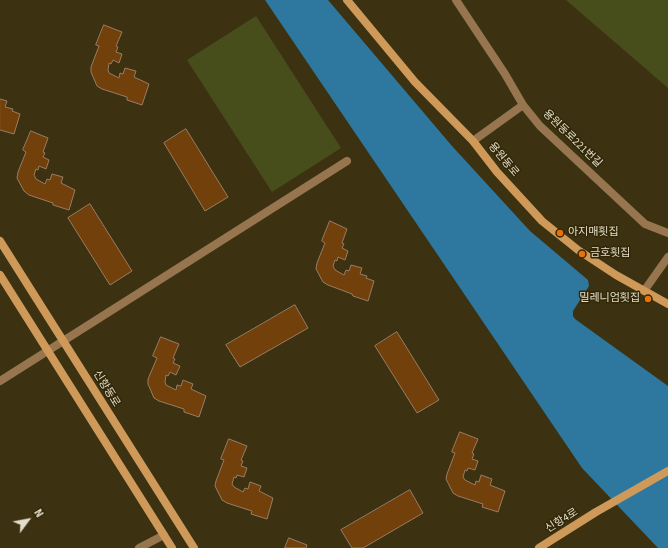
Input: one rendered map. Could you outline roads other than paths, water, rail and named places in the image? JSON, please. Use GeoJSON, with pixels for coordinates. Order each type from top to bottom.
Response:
{"type":"FeatureCollection","features":[{"type":"Feature","properties":{"kind":"main road","name":"용원동로"},"geometry":{"type":"LineString","coordinates":[[347,0],[414,82],[473,142],[497,172],[542,221],[578,250],[644,291],[668,304]]}},
{"type":"Feature","properties":{"kind":"main road","name":"신항동로"},"geometry":{"type":"LineString","coordinates":[[0,241],[194,548]]}},
{"type":"Feature","properties":{"kind":"main road"},"geometry":{"type":"LineString","coordinates":[[0,275],[172,548]]}},
{"type":"Feature","properties":{"kind":"main road","name":"신항4로"},"geometry":{"type":"LineString","coordinates":[[539,548],[596,512],[668,471]]}},
{"type":"Feature","properties":{"kind":"street","name":"용원동로221번길"},"geometry":{"type":"LineString","coordinates":[[456,0],[505,74],[523,105],[540,126],[645,224],[668,233]]}},
{"type":"Feature","properties":{"kind":"street"},"geometry":{"type":"LineString","coordinates":[[473,142],[523,105]]}},
{"type":"Feature","properties":{"kind":"street"},"geometry":{"type":"LineString","coordinates":[[0,381],[347,161]]}},
{"type":"Feature","properties":{"kind":"street"},"geometry":{"type":"LineString","coordinates":[[644,291],[668,257]]}},
{"type":"Feature","properties":{"kind":"street"},"geometry":{"type":"LineString","coordinates":[[139,548],[164,535]]}},
{"type":"Feature","properties":{"kind":"water"},"geometry":{"type":"Polygon","coordinates":[[[265,0],[328,0],[452,146],[530,231],[588,280],[589,286],[573,311],[573,316],[575,319],[668,386],[668,548],[658,548],[582,468],[265,0]]]}},
{"type":"Feature","properties":{"kind":"place","name":"아지매횟집"},"geometry":{"type":"Point","coordinates":[560,233]}},
{"type":"Feature","properties":{"kind":"place","name":"금호횟집"},"geometry":{"type":"Point","coordinates":[582,254]}},
{"type":"Feature","properties":{"kind":"place","name":"밀레니엄횟집"},"geometry":{"type":"Point","coordinates":[648,299]}}]}
